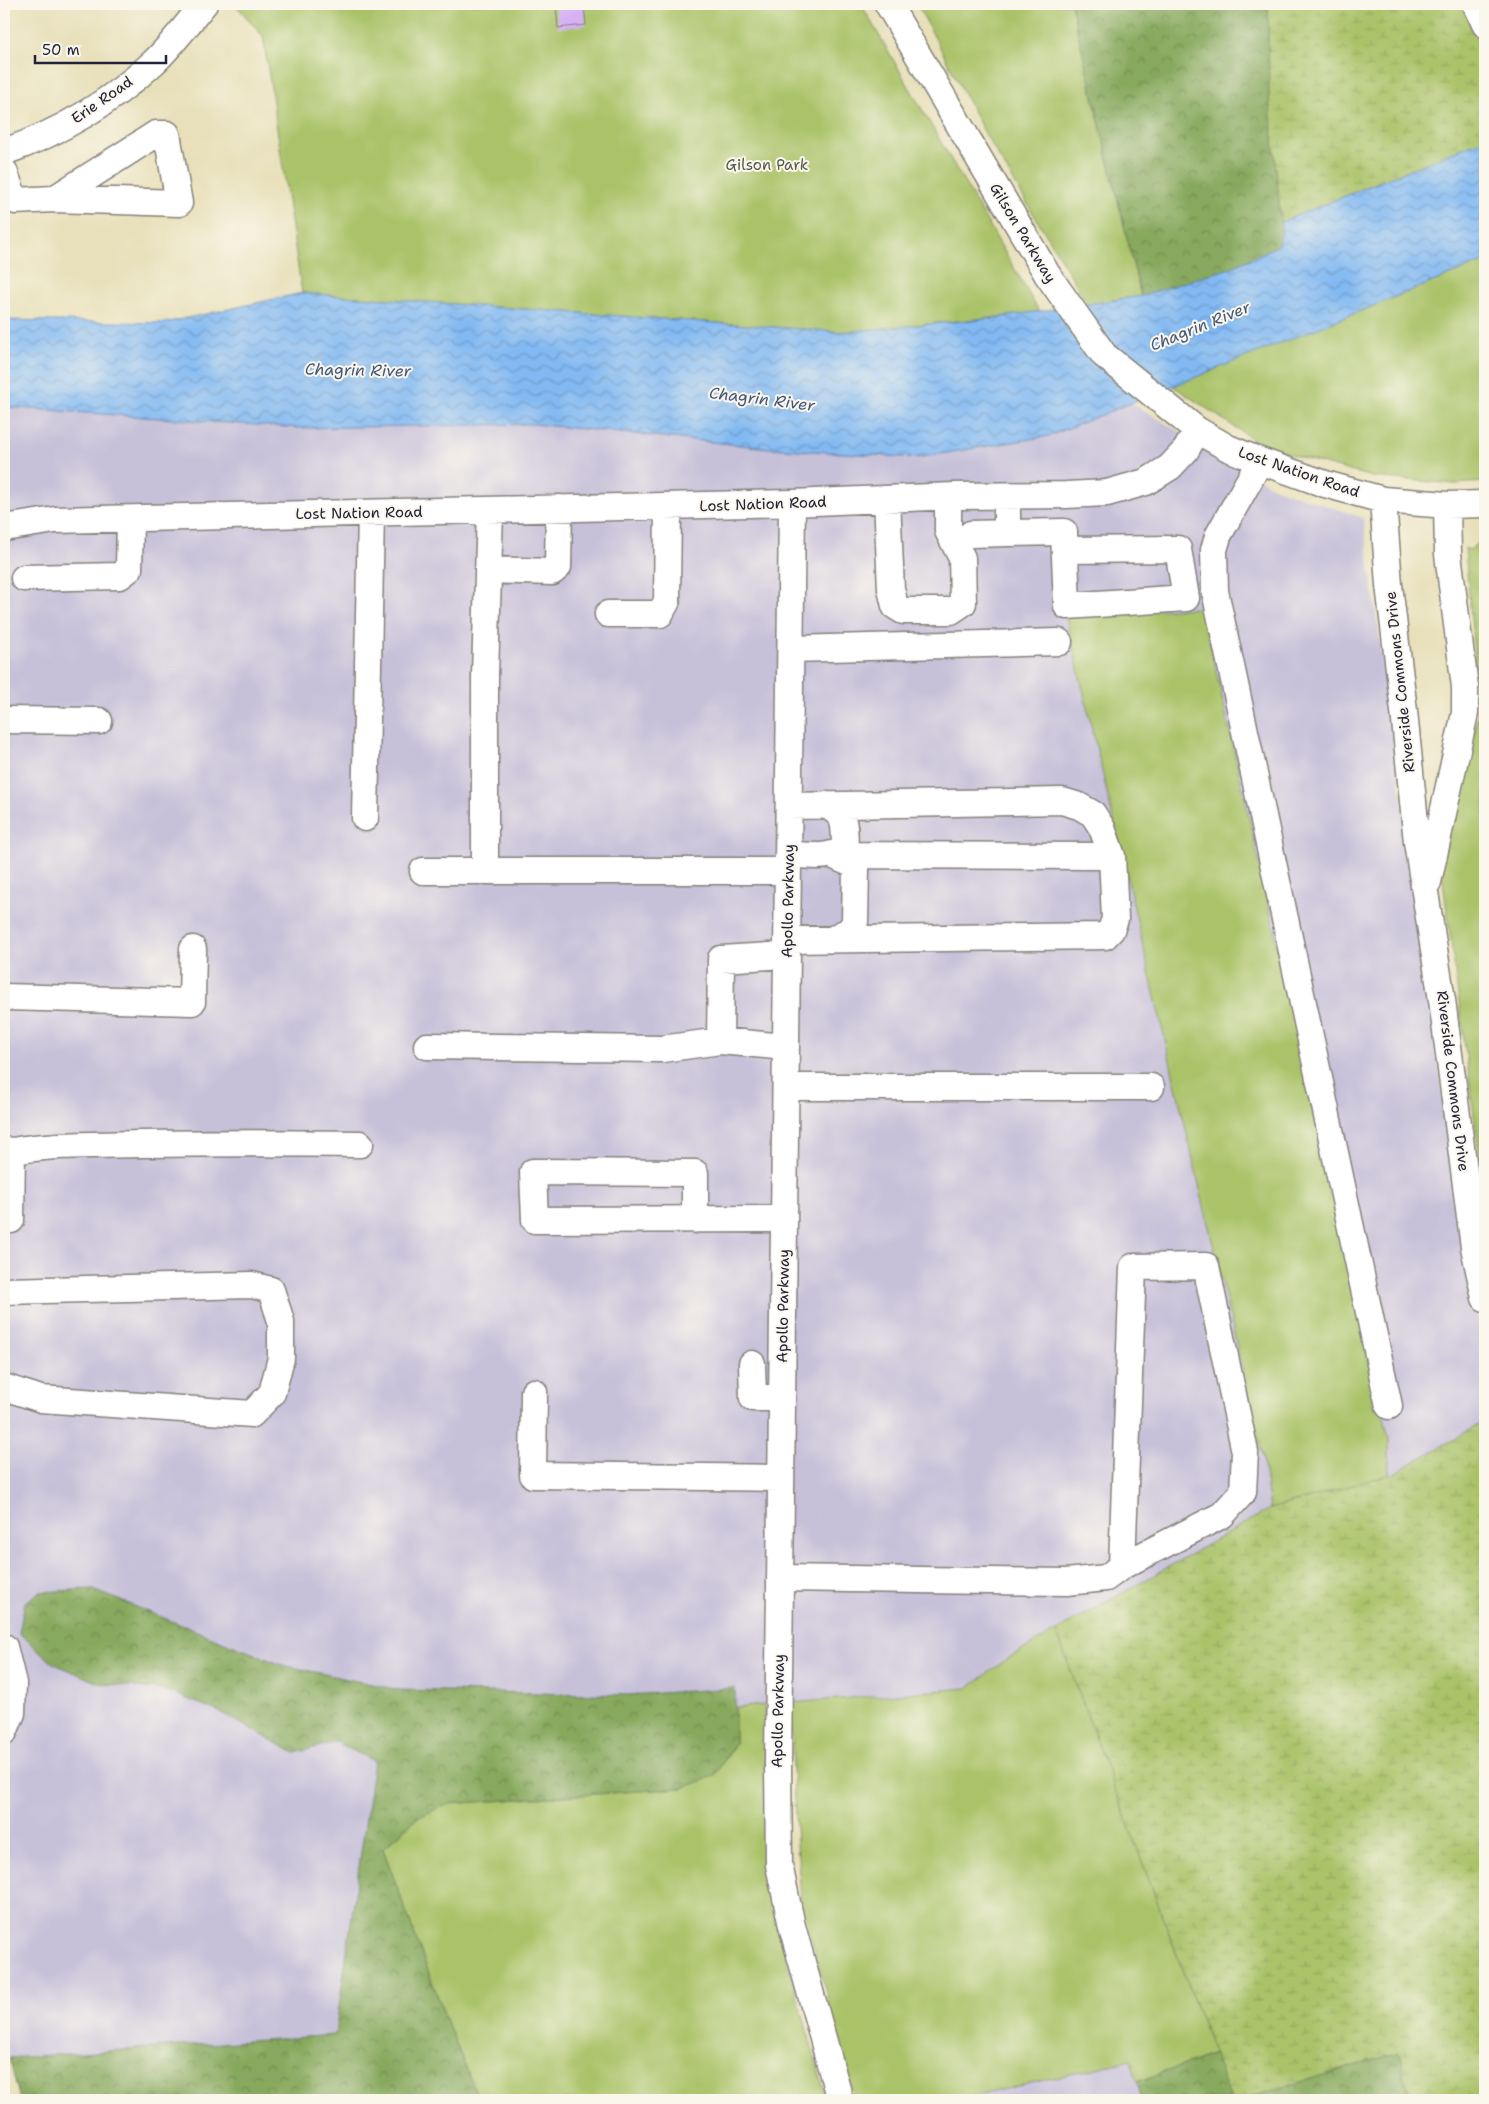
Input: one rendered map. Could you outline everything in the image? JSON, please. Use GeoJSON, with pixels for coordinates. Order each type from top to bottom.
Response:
{"type":"FeatureCollection","features":[{"type":"Feature","properties":{"kind":"street","name":"Erie Road"},"geometry":{"type":"LineString","coordinates":[[4,152],[32,142],[74,121],[115,94],[155,62],[204,4]]}},
{"type":"Feature","properties":{"kind":"street","name":"Gilson Parkway"},"geometry":{"type":"LineString","coordinates":[[888,4],[1046,274],[1104,355],[1176,415],[1197,430]]}},
{"type":"Feature","properties":{"kind":"street"},"geometry":{"type":"LineString","coordinates":[[1476,4],[1485,24]]}},
{"type":"Feature","properties":{"kind":"street"},"geometry":{"type":"LineString","coordinates":[[4,171],[15,201],[54,199]]}},
{"type":"Feature","properties":{"kind":"street","name":"Lost Nation Road"},"geometry":{"type":"LineString","coordinates":[[4,528],[55,520],[792,503],[948,496],[1107,493],[1146,482],[1170,466],[1186,450],[1197,430],[1228,448],[1260,461],[1325,484],[1383,500],[1447,505],[1485,504]]}},
{"type":"Feature","properties":{"kind":"street"},"geometry":{"type":"LineString","coordinates":[[1260,461],[1218,536],[1214,550],[1216,591],[1389,1406]]}},
{"type":"Feature","properties":{"kind":"street"},"geometry":{"type":"LineString","coordinates":[[887,499],[891,589],[895,606],[903,611],[952,611],[963,603],[962,558],[948,531],[948,496]]}},
{"type":"Feature","properties":{"kind":"street"},"geometry":{"type":"LineString","coordinates":[[1007,496],[1007,533]]}},
{"type":"Feature","properties":{"kind":"street","name":"Riverside Commons Drive"},"geometry":{"type":"LineString","coordinates":[[1383,500],[1389,584],[1417,842],[1442,1000],[1474,1247],[1485,1298]]}},
{"type":"Feature","properties":{"kind":"street","name":"Apollo Parkway"},"geometry":{"type":"LineString","coordinates":[[792,503],[778,1763],[779,1865],[792,1926],[840,2100]]}},
{"type":"Feature","properties":{"kind":"street","name":"Riverside Commons Drive"},"geometry":{"type":"LineString","coordinates":[[1426,893],[1465,713],[1465,687],[1448,554],[1447,505]]}},
{"type":"Feature","properties":{"kind":"street"},"geometry":{"type":"LineString","coordinates":[[608,614],[660,614],[667,601],[668,506]]}},
{"type":"Feature","properties":{"kind":"street"},"geometry":{"type":"LineString","coordinates":[[488,570],[552,572],[558,567],[559,508]]}},
{"type":"Feature","properties":{"kind":"street"},"geometry":{"type":"LineString","coordinates":[[485,871],[485,675],[490,510]]}},
{"type":"Feature","properties":{"kind":"street"},"geometry":{"type":"LineString","coordinates":[[365,818],[371,513]]}},
{"type":"Feature","properties":{"kind":"street"},"geometry":{"type":"LineString","coordinates":[[24,578],[120,576],[129,569],[130,519]]}},
{"type":"Feature","properties":{"kind":"street"},"geometry":{"type":"LineString","coordinates":[[971,534],[1064,532],[1067,606],[1186,598],[1178,550],[1066,550]]}},
{"type":"Feature","properties":{"kind":"street"},"geometry":{"type":"LineString","coordinates":[[791,649],[1059,642]]}},
{"type":"Feature","properties":{"kind":"street"},"geometry":{"type":"LineString","coordinates":[[4,720],[100,721]]}},
{"type":"Feature","properties":{"kind":"street"},"geometry":{"type":"LineString","coordinates":[[720,1042],[721,959],[833,939],[1105,936],[1111,930],[1114,919],[1112,856],[1102,828],[1094,814],[1080,806],[1062,801],[789,806]]}},
{"type":"Feature","properties":{"kind":"street"},"geometry":{"type":"LineString","coordinates":[[423,871],[788,863],[832,855],[840,852],[845,846],[844,823],[840,814],[826,805]]}},
{"type":"Feature","properties":{"kind":"street"},"geometry":{"type":"LineString","coordinates":[[832,855],[1112,856]]}},
{"type":"Feature","properties":{"kind":"street"},"geometry":{"type":"LineString","coordinates":[[832,855],[856,869],[855,922],[850,930],[833,939]]}},
{"type":"Feature","properties":{"kind":"street"},"geometry":{"type":"LineString","coordinates":[[4,997],[192,1002],[193,949]]}},
{"type":"Feature","properties":{"kind":"street"},"geometry":{"type":"LineString","coordinates":[[427,1046],[662,1049],[720,1042],[786,1047]]}},
{"type":"Feature","properties":{"kind":"street"},"geometry":{"type":"LineString","coordinates":[[786,1087],[1151,1087]]}},
{"type":"Feature","properties":{"kind":"street"},"geometry":{"type":"LineString","coordinates":[[11,1220],[8,1150],[40,1146],[111,1144],[238,1142],[360,1144]]}},
{"type":"Feature","properties":{"kind":"street"},"geometry":{"type":"LineString","coordinates":[[695,1220],[695,1173],[533,1172],[535,1220],[695,1220],[784,1219]]}},
{"type":"Feature","properties":{"kind":"street"},"geometry":{"type":"LineString","coordinates":[[780,1578],[1066,1582],[1106,1578],[1122,1566],[1222,1516],[1243,1492],[1245,1452],[1206,1266],[1133,1267],[1122,1566]]}},
{"type":"Feature","properties":{"kind":"street"},"geometry":{"type":"LineString","coordinates":[[4,1291],[252,1286],[271,1290],[281,1320],[281,1358],[272,1393],[252,1414],[40,1399],[4,1387]]}},
{"type":"Feature","properties":{"kind":"street"},"geometry":{"type":"LineString","coordinates":[[752,1364],[753,1398],[782,1398]]}},
{"type":"Feature","properties":{"kind":"street"},"geometry":{"type":"LineString","coordinates":[[534,1392],[533,1475],[781,1478]]}},
{"type":"Feature","properties":{"kind":"street"},"geometry":{"type":"LineString","coordinates":[[4,1648],[13,1683],[12,1713],[4,1732]]}},
{"type":"Feature","properties":{"kind":"shaded area"},"geometry":{"type":"Polygon","coordinates":[[[1131,403],[1275,488],[1363,518],[1470,1293],[1485,1343],[1485,1421],[1395,1473],[1270,1509],[1007,1659],[968,1688],[667,1713],[381,1718],[335,2035],[9,2058],[4,2033],[4,407],[299,428],[534,424],[1049,436],[1131,403]]]}},
{"type":"Feature","properties":{"kind":"shaded area"},"geometry":{"type":"Polygon","coordinates":[[[1131,2060],[1142,2100],[958,2100],[1131,2060]]]}},
{"type":"Feature","properties":{"kind":"green space","name":"Gilson Park"},"geometry":{"type":"Polygon","coordinates":[[[235,4],[861,4],[1040,313],[843,332],[302,293],[263,36],[235,4]]]}},
{"type":"Feature","properties":{"kind":"green space"},"geometry":{"type":"Polygon","coordinates":[[[917,4],[1071,4],[1141,296],[1088,304],[987,137],[917,4]]]}},
{"type":"Feature","properties":{"kind":"green space"},"geometry":{"type":"Polygon","coordinates":[[[1071,4],[1268,4],[1269,95],[1282,233],[1277,246],[1233,267],[1141,296],[1071,4]]]}},
{"type":"Feature","properties":{"kind":"green space"},"geometry":{"type":"Polygon","coordinates":[[[1268,4],[1463,4],[1485,54],[1485,139],[1281,222],[1269,95],[1268,4]]]}},
{"type":"Feature","properties":{"kind":"green space"},"geometry":{"type":"Polygon","coordinates":[[[1485,261],[1485,482],[1455,484],[1372,477],[1263,446],[1173,386],[1485,261]]]}},
{"type":"Feature","properties":{"kind":"green space"},"geometry":{"type":"Polygon","coordinates":[[[1485,541],[1485,1198],[1441,866],[1458,804],[1479,710],[1465,548],[1470,550],[1477,543],[1485,541]]]}},
{"type":"Feature","properties":{"kind":"green space"},"geometry":{"type":"Polygon","coordinates":[[[1202,608],[1389,1439],[1389,1475],[1270,1509],[1263,1458],[1065,613],[1202,608]]]}},
{"type":"Feature","properties":{"kind":"green space"},"geometry":{"type":"Polygon","coordinates":[[[1485,1421],[1485,2100],[1410,2100],[1399,2052],[1241,2100],[1231,2100],[1056,1631],[1270,1509],[1395,1473],[1485,1421]]]}},
{"type":"Feature","properties":{"kind":"green space"},"geometry":{"type":"Polygon","coordinates":[[[91,1589],[282,1665],[399,1690],[629,1695],[735,1688],[735,1744],[714,1776],[683,1788],[447,1804],[417,1818],[383,1849],[447,2022],[479,2100],[20,2100],[9,2058],[335,2035],[374,1761],[336,1742],[295,1753],[220,1712],[165,1690],[98,1683],[53,1663],[19,1633],[25,1602],[41,1592],[91,1589]]]}},
{"type":"Feature","properties":{"kind":"green space"},"geometry":{"type":"Polygon","coordinates":[[[1056,1631],[1214,2054],[1137,2082],[1131,2060],[958,2100],[855,2100],[801,1900],[794,1799],[791,1703],[968,1688],[1007,1659],[1056,1631]]]}},
{"type":"Feature","properties":{"kind":"green space"},"geometry":{"type":"Polygon","coordinates":[[[764,1705],[770,1900],[827,2100],[479,2100],[447,2022],[383,1849],[417,1818],[447,1804],[683,1788],[714,1775],[735,1745],[735,1708],[764,1705]]]}},
{"type":"Feature","properties":{"kind":"green space"},"geometry":{"type":"Polygon","coordinates":[[[1399,2052],[1410,2100],[1241,2100],[1399,2052]]]}},
{"type":"Feature","properties":{"kind":"green space"},"geometry":{"type":"Polygon","coordinates":[[[1214,2054],[1231,2100],[1142,2100],[1137,2082],[1214,2054]]]}},
{"type":"Feature","properties":{"kind":"water","name":"Chagrin River"},"geometry":{"type":"Polygon","coordinates":[[[1485,139],[1485,261],[1049,436],[916,458],[770,448],[534,424],[299,428],[4,407],[4,320],[164,323],[302,293],[843,332],[994,318],[1141,296],[1233,267],[1277,246],[1282,233],[1281,222],[1485,139]]]}},
{"type":"Feature","properties":{"kind":"building"},"geometry":{"type":"Polygon","coordinates":[[[556,4],[584,4],[586,25],[558,28],[556,4]]]}}]}
